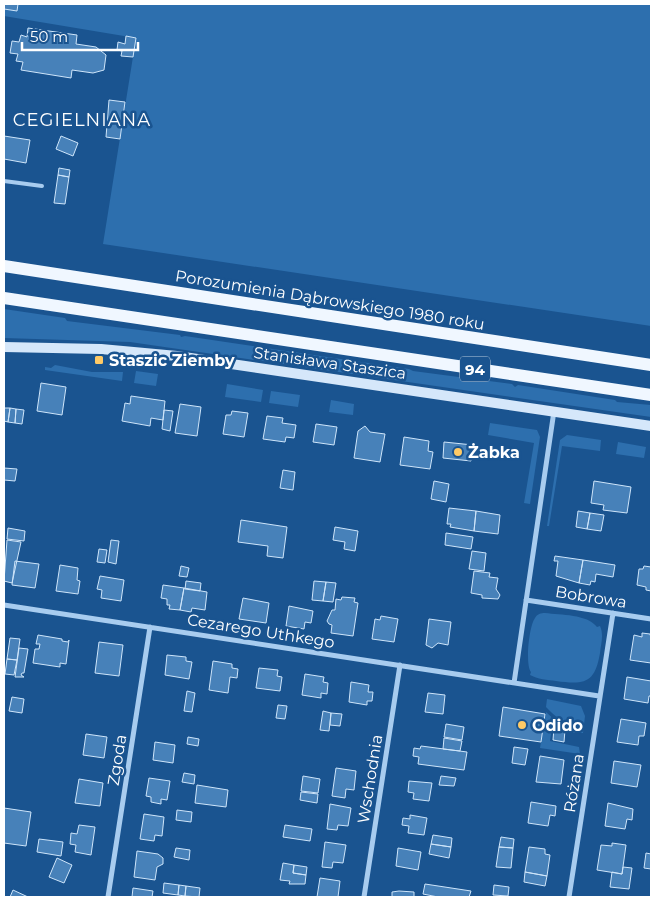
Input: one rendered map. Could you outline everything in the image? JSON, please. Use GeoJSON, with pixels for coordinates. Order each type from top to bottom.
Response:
{"type":"FeatureCollection","features":[{"type":"Feature","properties":{"kind":"main road","name":"Porozumienia Dąbrowskiego 1980 roku"},"geometry":{"type":"LineString","coordinates":[[4,266],[651,365]]}},
{"type":"Feature","properties":{"kind":"main road","name":"94"},"geometry":{"type":"LineString","coordinates":[[4,298],[651,395]]}},
{"type":"Feature","properties":{"kind":"street","name":"Stanisława Staszica"},"geometry":{"type":"LineString","coordinates":[[4,347],[101,349],[167,355],[651,426]]}},
{"type":"Feature","properties":{"kind":"street"},"geometry":{"type":"LineString","coordinates":[[514,683],[554,411]]}},
{"type":"Feature","properties":{"kind":"street","name":"Bobrowa"},"geometry":{"type":"LineString","coordinates":[[526,600],[651,619]]}},
{"type":"Feature","properties":{"kind":"street","name":"Cezarego Uthkego"},"geometry":{"type":"LineString","coordinates":[[4,605],[599,696]]}},
{"type":"Feature","properties":{"kind":"street","name":"Różana"},"geometry":{"type":"LineString","coordinates":[[569,897],[613,613]]}},
{"type":"Feature","properties":{"kind":"street","name":"Zgoda"},"geometry":{"type":"LineString","coordinates":[[108,897],[150,627]]}},
{"type":"Feature","properties":{"kind":"street","name":"Wschodnia"},"geometry":{"type":"LineString","coordinates":[[364,897],[400,665]]}},
{"type":"Feature","properties":{"kind":"lane"},"geometry":{"type":"LineString","coordinates":[[4,181],[42,186]]}},
{"type":"Feature","properties":{"kind":"shaded area"},"geometry":{"type":"Polygon","coordinates":[[[4,4],[651,4],[651,326],[103,244],[136,38],[4,16],[4,4]]]}},
{"type":"Feature","properties":{"kind":"shaded area"},"geometry":{"type":"Polygon","coordinates":[[[4,309],[65,318],[67,321],[180,335],[181,337],[185,336],[413,371],[512,384],[515,387],[518,385],[615,400],[617,402],[651,405],[651,417],[130,342],[4,338],[4,309]]]}},
{"type":"Feature","properties":{"kind":"shaded area"},"geometry":{"type":"Polygon","coordinates":[[[55,365],[92,372],[123,372],[122,381],[45,370],[45,367],[51,368],[55,365]]]}},
{"type":"Feature","properties":{"kind":"shaded area"},"geometry":{"type":"Polygon","coordinates":[[[136,371],[158,374],[156,386],[134,383],[136,371]]]}},
{"type":"Feature","properties":{"kind":"shaded area"},"geometry":{"type":"Polygon","coordinates":[[[227,384],[263,390],[261,402],[225,397],[227,384]]]}},
{"type":"Feature","properties":{"kind":"shaded area"},"geometry":{"type":"Polygon","coordinates":[[[271,391],[300,395],[298,407],[269,403],[271,391]]]}},
{"type":"Feature","properties":{"kind":"shaded area"},"geometry":{"type":"Polygon","coordinates":[[[331,400],[354,404],[353,415],[329,412],[331,400]]]}},
{"type":"Feature","properties":{"kind":"shaded area"},"geometry":{"type":"Polygon","coordinates":[[[490,423],[537,430],[540,437],[530,504],[524,503],[534,443],[488,435],[490,423]]]}},
{"type":"Feature","properties":{"kind":"shaded area"},"geometry":{"type":"Polygon","coordinates":[[[567,435],[601,440],[600,451],[562,446],[549,526],[547,526],[560,440],[567,435]]]}},
{"type":"Feature","properties":{"kind":"shaded area"},"geometry":{"type":"Polygon","coordinates":[[[618,442],[646,447],[644,458],[616,454],[618,442]]]}},
{"type":"Feature","properties":{"kind":"shaded area"},"geometry":{"type":"Polygon","coordinates":[[[539,614],[580,617],[597,627],[600,626],[602,639],[598,663],[592,676],[587,680],[574,683],[543,679],[530,675],[528,645],[531,629],[536,617],[539,614]]]}},
{"type":"Feature","properties":{"kind":"shaded area"},"geometry":{"type":"Polygon","coordinates":[[[547,699],[581,706],[585,716],[583,733],[571,733],[546,707],[547,699]]]}},
{"type":"Feature","properties":{"kind":"shaded area"},"geometry":{"type":"Polygon","coordinates":[[[546,712],[562,727],[552,726],[550,741],[579,747],[580,754],[540,748],[546,712]]]}},
{"type":"Feature","properties":{"kind":"building"},"geometry":{"type":"Polygon","coordinates":[[[4,4],[18,4],[17,11],[4,9],[4,4]]]}},
{"type":"Feature","properties":{"kind":"building"},"geometry":{"type":"Polygon","coordinates":[[[28,28],[77,35],[76,44],[96,47],[106,55],[104,70],[93,73],[72,70],[71,78],[21,70],[23,62],[16,61],[18,54],[10,53],[12,41],[19,42],[21,35],[27,37],[28,28]]]}},
{"type":"Feature","properties":{"kind":"building"},"geometry":{"type":"Polygon","coordinates":[[[126,36],[136,38],[133,57],[121,56],[122,51],[117,50],[118,42],[125,44],[126,36]]]}},
{"type":"Feature","properties":{"kind":"building"},"geometry":{"type":"Polygon","coordinates":[[[109,100],[125,102],[120,139],[106,137],[109,100]]]}},
{"type":"Feature","properties":{"kind":"building"},"geometry":{"type":"Polygon","coordinates":[[[4,136],[30,140],[26,163],[4,159],[4,136]]]}},
{"type":"Feature","properties":{"kind":"building"},"geometry":{"type":"Polygon","coordinates":[[[61,136],[78,143],[73,156],[56,149],[61,136]]]}},
{"type":"Feature","properties":{"kind":"building"},"geometry":{"type":"Polygon","coordinates":[[[59,168],[70,170],[69,177],[58,175],[59,168]]]}},
{"type":"Feature","properties":{"kind":"building"},"geometry":{"type":"Polygon","coordinates":[[[58,175],[69,177],[65,204],[54,203],[58,175]]]}},
{"type":"Feature","properties":{"kind":"building"},"geometry":{"type":"Polygon","coordinates":[[[41,383],[66,387],[62,415],[37,411],[41,383]]]}},
{"type":"Feature","properties":{"kind":"building"},"geometry":{"type":"Polygon","coordinates":[[[131,396],[165,401],[163,420],[151,418],[150,426],[122,421],[125,403],[130,404],[131,396]]]}},
{"type":"Feature","properties":{"kind":"building"},"geometry":{"type":"Polygon","coordinates":[[[180,404],[201,407],[197,436],[175,433],[180,404]]]}},
{"type":"Feature","properties":{"kind":"building"},"geometry":{"type":"Polygon","coordinates":[[[4,408],[10,408],[8,422],[4,421],[4,408]]]}},
{"type":"Feature","properties":{"kind":"building"},"geometry":{"type":"Polygon","coordinates":[[[10,408],[16,409],[15,423],[8,422],[10,408]]]}},
{"type":"Feature","properties":{"kind":"building"},"geometry":{"type":"Polygon","coordinates":[[[16,409],[24,410],[22,424],[15,423],[16,409]]]}},
{"type":"Feature","properties":{"kind":"building"},"geometry":{"type":"Polygon","coordinates":[[[164,410],[173,411],[170,431],[162,429],[164,410]]]}},
{"type":"Feature","properties":{"kind":"building"},"geometry":{"type":"Polygon","coordinates":[[[232,411],[248,413],[244,437],[223,434],[226,415],[231,415],[232,411]]]}},
{"type":"Feature","properties":{"kind":"building"},"geometry":{"type":"Polygon","coordinates":[[[267,416],[283,418],[282,423],[296,425],[294,438],[286,437],[285,442],[263,439],[267,416]]]}},
{"type":"Feature","properties":{"kind":"building"},"geometry":{"type":"Polygon","coordinates":[[[316,424],[337,427],[334,445],[313,442],[316,424]]]}},
{"type":"Feature","properties":{"kind":"building"},"geometry":{"type":"Polygon","coordinates":[[[365,426],[370,432],[385,434],[380,462],[354,458],[358,431],[365,426]]]}},
{"type":"Feature","properties":{"kind":"building"},"geometry":{"type":"Polygon","coordinates":[[[404,437],[429,441],[428,451],[433,452],[430,469],[400,465],[404,437]]]}},
{"type":"Feature","properties":{"kind":"building","name":"Żabka"},"geometry":{"type":"Polygon","coordinates":[[[444,442],[473,445],[471,461],[443,458],[444,442]]]}},
{"type":"Feature","properties":{"kind":"building"},"geometry":{"type":"Polygon","coordinates":[[[4,468],[17,469],[15,481],[4,480],[4,468]]]}},
{"type":"Feature","properties":{"kind":"building"},"geometry":{"type":"Polygon","coordinates":[[[283,470],[295,472],[293,490],[280,488],[283,470]]]}},
{"type":"Feature","properties":{"kind":"building"},"geometry":{"type":"Polygon","coordinates":[[[434,481],[449,484],[446,502],[431,499],[434,481]]]}},
{"type":"Feature","properties":{"kind":"building"},"geometry":{"type":"Polygon","coordinates":[[[594,481],[631,487],[627,513],[603,510],[604,505],[591,503],[594,481]]]}},
{"type":"Feature","properties":{"kind":"building"},"geometry":{"type":"Polygon","coordinates":[[[449,508],[476,511],[474,531],[450,527],[451,524],[447,524],[449,508]]]}},
{"type":"Feature","properties":{"kind":"building"},"geometry":{"type":"Polygon","coordinates":[[[476,511],[500,515],[498,534],[474,531],[476,511]]]}},
{"type":"Feature","properties":{"kind":"building"},"geometry":{"type":"Polygon","coordinates":[[[578,511],[590,513],[587,529],[576,527],[578,511]]]}},
{"type":"Feature","properties":{"kind":"building"},"geometry":{"type":"Polygon","coordinates":[[[590,513],[604,515],[601,531],[587,529],[590,513]]]}},
{"type":"Feature","properties":{"kind":"building"},"geometry":{"type":"Polygon","coordinates":[[[241,520],[287,527],[283,558],[267,556],[268,546],[238,542],[241,520]]]}},
{"type":"Feature","properties":{"kind":"building"},"geometry":{"type":"Polygon","coordinates":[[[335,527],[358,531],[355,551],[344,549],[345,542],[333,540],[335,527]]]}},
{"type":"Feature","properties":{"kind":"building"},"geometry":{"type":"Polygon","coordinates":[[[8,528],[25,531],[24,541],[7,539],[8,528]]]}},
{"type":"Feature","properties":{"kind":"building"},"geometry":{"type":"Polygon","coordinates":[[[446,533],[473,537],[471,549],[445,545],[446,533]]]}},
{"type":"Feature","properties":{"kind":"building"},"geometry":{"type":"Polygon","coordinates":[[[7,540],[21,542],[12,583],[4,581],[7,540]]]}},
{"type":"Feature","properties":{"kind":"building"},"geometry":{"type":"Polygon","coordinates":[[[111,540],[119,541],[116,564],[108,562],[111,540]]]}},
{"type":"Feature","properties":{"kind":"building"},"geometry":{"type":"Polygon","coordinates":[[[99,549],[107,550],[105,563],[97,562],[99,549]]]}},
{"type":"Feature","properties":{"kind":"building"},"geometry":{"type":"Polygon","coordinates":[[[472,551],[486,553],[484,571],[469,569],[472,551]]]}},
{"type":"Feature","properties":{"kind":"building"},"geometry":{"type":"Polygon","coordinates":[[[555,556],[583,560],[579,583],[556,576],[558,561],[554,561],[555,556]]]}},
{"type":"Feature","properties":{"kind":"building"},"geometry":{"type":"Polygon","coordinates":[[[583,560],[615,565],[613,577],[596,574],[595,582],[591,581],[590,585],[579,583],[583,560]]]}},
{"type":"Feature","properties":{"kind":"building"},"geometry":{"type":"Polygon","coordinates":[[[15,561],[39,564],[35,588],[12,585],[15,561]]]}},
{"type":"Feature","properties":{"kind":"building"},"geometry":{"type":"Polygon","coordinates":[[[60,565],[78,568],[77,580],[80,581],[78,594],[56,591],[60,565]]]}},
{"type":"Feature","properties":{"kind":"building"},"geometry":{"type":"Polygon","coordinates":[[[181,566],[189,568],[187,577],[179,576],[181,566]]]}},
{"type":"Feature","properties":{"kind":"building"},"geometry":{"type":"Polygon","coordinates":[[[644,566],[651,567],[651,591],[646,590],[646,587],[637,585],[639,569],[643,569],[644,566]]]}},
{"type":"Feature","properties":{"kind":"building"},"geometry":{"type":"Polygon","coordinates":[[[474,571],[490,573],[489,577],[498,578],[496,589],[500,595],[498,599],[482,598],[482,595],[471,593],[474,571]]]}},
{"type":"Feature","properties":{"kind":"building"},"geometry":{"type":"Polygon","coordinates":[[[100,576],[124,580],[121,601],[101,598],[102,590],[97,589],[100,576]]]}},
{"type":"Feature","properties":{"kind":"building"},"geometry":{"type":"Polygon","coordinates":[[[186,581],[201,583],[200,591],[185,589],[186,581]]]}},
{"type":"Feature","properties":{"kind":"building"},"geometry":{"type":"Polygon","coordinates":[[[314,581],[326,582],[323,601],[312,600],[314,581]]]}},
{"type":"Feature","properties":{"kind":"building"},"geometry":{"type":"Polygon","coordinates":[[[326,582],[336,583],[333,602],[323,601],[326,582]]]}},
{"type":"Feature","properties":{"kind":"building"},"geometry":{"type":"Polygon","coordinates":[[[163,585],[184,588],[180,610],[169,609],[170,605],[167,605],[167,599],[161,598],[163,585]]]}},
{"type":"Feature","properties":{"kind":"building"},"geometry":{"type":"Polygon","coordinates":[[[184,588],[207,592],[205,610],[192,608],[191,612],[180,610],[184,588]]]}},
{"type":"Feature","properties":{"kind":"building"},"geometry":{"type":"Polygon","coordinates":[[[342,597],[355,598],[354,602],[358,603],[353,636],[331,633],[332,625],[327,621],[332,610],[335,610],[336,599],[341,600],[342,597]]]}},
{"type":"Feature","properties":{"kind":"building"},"geometry":{"type":"Polygon","coordinates":[[[243,598],[269,603],[266,623],[239,619],[243,598]]]}},
{"type":"Feature","properties":{"kind":"building"},"geometry":{"type":"Polygon","coordinates":[[[289,606],[313,611],[311,623],[305,622],[304,629],[286,626],[289,606]]]}},
{"type":"Feature","properties":{"kind":"building"},"geometry":{"type":"Polygon","coordinates":[[[381,616],[398,619],[394,642],[372,639],[375,619],[380,620],[381,616]]]}},
{"type":"Feature","properties":{"kind":"building"},"geometry":{"type":"Polygon","coordinates":[[[429,619],[451,622],[448,645],[438,643],[432,648],[426,645],[429,619]]]}},
{"type":"Feature","properties":{"kind":"building"},"geometry":{"type":"Polygon","coordinates":[[[642,633],[650,634],[651,663],[630,660],[634,635],[642,637],[642,633]]]}},
{"type":"Feature","properties":{"kind":"building"},"geometry":{"type":"Polygon","coordinates":[[[38,635],[62,639],[62,641],[68,642],[69,640],[66,664],[60,663],[60,667],[33,663],[35,649],[39,649],[40,644],[36,644],[38,635]]]}},
{"type":"Feature","properties":{"kind":"building"},"geometry":{"type":"Polygon","coordinates":[[[10,638],[20,639],[17,660],[7,659],[10,638]]]}},
{"type":"Feature","properties":{"kind":"building"},"geometry":{"type":"Polygon","coordinates":[[[99,642],[123,645],[119,676],[95,673],[99,642]]]}},
{"type":"Feature","properties":{"kind":"building"},"geometry":{"type":"Polygon","coordinates":[[[19,648],[28,649],[24,673],[21,675],[24,677],[15,677],[19,648]]]}},
{"type":"Feature","properties":{"kind":"building"},"geometry":{"type":"Polygon","coordinates":[[[167,655],[186,657],[186,661],[192,662],[189,679],[165,675],[167,655]]]}},
{"type":"Feature","properties":{"kind":"building"},"geometry":{"type":"Polygon","coordinates":[[[7,659],[17,660],[14,675],[5,674],[7,659]]]}},
{"type":"Feature","properties":{"kind":"building"},"geometry":{"type":"Polygon","coordinates":[[[213,661],[232,664],[232,668],[238,669],[237,678],[230,677],[228,693],[209,690],[213,661]]]}},
{"type":"Feature","properties":{"kind":"building"},"geometry":{"type":"Polygon","coordinates":[[[259,668],[278,670],[277,676],[282,677],[280,691],[256,688],[259,668]]]}},
{"type":"Feature","properties":{"kind":"building"},"geometry":{"type":"Polygon","coordinates":[[[305,674],[324,677],[323,682],[328,683],[327,694],[321,693],[321,698],[302,695],[305,674]]]}},
{"type":"Feature","properties":{"kind":"building"},"geometry":{"type":"Polygon","coordinates":[[[627,677],[651,681],[651,696],[649,696],[648,703],[624,699],[627,677]]]}},
{"type":"Feature","properties":{"kind":"building"},"geometry":{"type":"Polygon","coordinates":[[[351,682],[369,685],[368,692],[373,692],[372,701],[367,701],[367,705],[349,702],[351,682]]]}},
{"type":"Feature","properties":{"kind":"building"},"geometry":{"type":"Polygon","coordinates":[[[187,691],[195,693],[192,712],[184,711],[187,691]]]}},
{"type":"Feature","properties":{"kind":"building"},"geometry":{"type":"Polygon","coordinates":[[[428,693],[445,695],[443,714],[425,712],[428,693]]]}},
{"type":"Feature","properties":{"kind":"building"},"geometry":{"type":"Polygon","coordinates":[[[12,697],[24,699],[22,713],[9,711],[12,697]]]}},
{"type":"Feature","properties":{"kind":"building"},"geometry":{"type":"Polygon","coordinates":[[[278,705],[287,706],[285,719],[276,718],[278,705]]]}},
{"type":"Feature","properties":{"kind":"building","name":"Odido"},"geometry":{"type":"Polygon","coordinates":[[[503,707],[545,714],[541,742],[499,736],[503,707]]]}},
{"type":"Feature","properties":{"kind":"building"},"geometry":{"type":"Polygon","coordinates":[[[323,711],[331,713],[329,731],[320,730],[323,711]]]}},
{"type":"Feature","properties":{"kind":"building"},"geometry":{"type":"Polygon","coordinates":[[[331,713],[342,714],[340,726],[330,725],[331,713]]]}},
{"type":"Feature","properties":{"kind":"building"},"geometry":{"type":"Polygon","coordinates":[[[621,719],[646,723],[644,736],[639,736],[638,745],[617,742],[621,719]]]}},
{"type":"Feature","properties":{"kind":"building"},"geometry":{"type":"Polygon","coordinates":[[[446,724],[464,727],[462,740],[444,737],[446,724]]]}},
{"type":"Feature","properties":{"kind":"building"},"geometry":{"type":"Polygon","coordinates":[[[554,728],[565,730],[564,742],[553,740],[554,728]]]}},
{"type":"Feature","properties":{"kind":"building"},"geometry":{"type":"Polygon","coordinates":[[[86,734],[107,737],[104,758],[83,755],[86,734]]]}},
{"type":"Feature","properties":{"kind":"building"},"geometry":{"type":"Polygon","coordinates":[[[188,737],[199,739],[198,746],[187,744],[188,737]]]}},
{"type":"Feature","properties":{"kind":"building"},"geometry":{"type":"Polygon","coordinates":[[[444,738],[462,741],[460,751],[443,749],[444,738]]]}},
{"type":"Feature","properties":{"kind":"building"},"geometry":{"type":"Polygon","coordinates":[[[155,742],[175,745],[173,763],[153,760],[155,742]]]}},
{"type":"Feature","properties":{"kind":"building"},"geometry":{"type":"Polygon","coordinates":[[[421,746],[467,752],[464,770],[418,764],[419,757],[413,756],[414,748],[420,749],[421,746]]]}},
{"type":"Feature","properties":{"kind":"building"},"geometry":{"type":"Polygon","coordinates":[[[514,747],[528,749],[525,765],[512,763],[514,747]]]}},
{"type":"Feature","properties":{"kind":"building"},"geometry":{"type":"Polygon","coordinates":[[[540,756],[564,760],[561,784],[536,782],[540,756]]]}},
{"type":"Feature","properties":{"kind":"building"},"geometry":{"type":"Polygon","coordinates":[[[614,761],[641,765],[637,787],[611,783],[614,761]]]}},
{"type":"Feature","properties":{"kind":"building"},"geometry":{"type":"Polygon","coordinates":[[[336,768],[356,771],[354,790],[346,789],[345,798],[332,796],[336,768]]]}},
{"type":"Feature","properties":{"kind":"building"},"geometry":{"type":"Polygon","coordinates":[[[184,773],[195,775],[194,784],[182,782],[184,773]]]}},
{"type":"Feature","properties":{"kind":"building"},"geometry":{"type":"Polygon","coordinates":[[[303,776],[320,779],[318,793],[301,791],[303,776]]]}},
{"type":"Feature","properties":{"kind":"building"},"geometry":{"type":"Polygon","coordinates":[[[441,776],[456,778],[454,786],[439,785],[441,776]]]}},
{"type":"Feature","properties":{"kind":"building"},"geometry":{"type":"Polygon","coordinates":[[[149,778],[170,781],[167,800],[161,799],[161,804],[151,802],[151,797],[146,796],[149,778]]]}},
{"type":"Feature","properties":{"kind":"building"},"geometry":{"type":"Polygon","coordinates":[[[79,779],[103,783],[100,806],[75,803],[79,779]]]}},
{"type":"Feature","properties":{"kind":"building"},"geometry":{"type":"Polygon","coordinates":[[[409,781],[432,783],[429,801],[413,799],[414,793],[408,792],[409,781]]]}},
{"type":"Feature","properties":{"kind":"building"},"geometry":{"type":"Polygon","coordinates":[[[197,785],[228,790],[226,807],[195,803],[197,785]]]}},
{"type":"Feature","properties":{"kind":"building"},"geometry":{"type":"Polygon","coordinates":[[[301,792],[318,794],[317,803],[300,800],[301,792]]]}},
{"type":"Feature","properties":{"kind":"building"},"geometry":{"type":"Polygon","coordinates":[[[531,802],[556,806],[555,816],[550,815],[548,826],[528,823],[531,802]]]}},
{"type":"Feature","properties":{"kind":"building"},"geometry":{"type":"Polygon","coordinates":[[[608,803],[633,809],[632,820],[627,819],[625,829],[605,826],[608,803]]]}},
{"type":"Feature","properties":{"kind":"building"},"geometry":{"type":"Polygon","coordinates":[[[330,804],[351,808],[348,826],[338,825],[337,830],[327,829],[330,804]]]}},
{"type":"Feature","properties":{"kind":"building"},"geometry":{"type":"Polygon","coordinates":[[[4,808],[31,812],[26,846],[4,843],[4,808]]]}},
{"type":"Feature","properties":{"kind":"building"},"geometry":{"type":"Polygon","coordinates":[[[177,810],[192,812],[191,822],[176,820],[177,810]]]}},
{"type":"Feature","properties":{"kind":"building"},"geometry":{"type":"Polygon","coordinates":[[[144,814],[164,817],[162,836],[155,835],[154,841],[140,839],[144,814]]]}},
{"type":"Feature","properties":{"kind":"building"},"geometry":{"type":"Polygon","coordinates":[[[410,815],[427,818],[424,835],[408,833],[409,826],[402,825],[403,818],[410,819],[410,815]]]}},
{"type":"Feature","properties":{"kind":"building"},"geometry":{"type":"Polygon","coordinates":[[[79,825],[95,827],[91,855],[75,852],[76,845],[70,844],[71,833],[77,834],[79,825]]]}},
{"type":"Feature","properties":{"kind":"building"},"geometry":{"type":"Polygon","coordinates":[[[285,825],[312,829],[310,841],[283,837],[285,825]]]}},
{"type":"Feature","properties":{"kind":"building"},"geometry":{"type":"Polygon","coordinates":[[[433,835],[452,838],[451,847],[431,844],[433,835]]]}},
{"type":"Feature","properties":{"kind":"building"},"geometry":{"type":"Polygon","coordinates":[[[501,837],[514,839],[513,848],[499,847],[501,837]]]}},
{"type":"Feature","properties":{"kind":"building"},"geometry":{"type":"Polygon","coordinates":[[[39,839],[63,842],[61,856],[37,852],[39,839]]]}},
{"type":"Feature","properties":{"kind":"building"},"geometry":{"type":"Polygon","coordinates":[[[325,842],[346,845],[343,863],[333,862],[332,868],[322,867],[325,842]]]}},
{"type":"Feature","properties":{"kind":"building"},"geometry":{"type":"Polygon","coordinates":[[[612,843],[626,845],[622,874],[597,870],[601,845],[612,846],[612,843]]]}},
{"type":"Feature","properties":{"kind":"building"},"geometry":{"type":"Polygon","coordinates":[[[431,844],[451,847],[449,858],[429,854],[431,844]]]}},
{"type":"Feature","properties":{"kind":"building"},"geometry":{"type":"Polygon","coordinates":[[[499,847],[513,848],[511,868],[496,867],[499,847]]]}},
{"type":"Feature","properties":{"kind":"building"},"geometry":{"type":"Polygon","coordinates":[[[529,847],[545,849],[545,854],[550,855],[547,876],[525,872],[529,847]]]}},
{"type":"Feature","properties":{"kind":"building"},"geometry":{"type":"Polygon","coordinates":[[[176,848],[190,850],[189,860],[174,857],[176,848]]]}},
{"type":"Feature","properties":{"kind":"building"},"geometry":{"type":"Polygon","coordinates":[[[398,848],[421,852],[418,870],[396,866],[398,848]]]}},
{"type":"Feature","properties":{"kind":"building"},"geometry":{"type":"Polygon","coordinates":[[[137,851],[158,854],[163,858],[163,864],[157,867],[155,880],[134,877],[137,851]]]}},
{"type":"Feature","properties":{"kind":"building"},"geometry":{"type":"Polygon","coordinates":[[[646,853],[651,854],[651,869],[644,868],[646,853]]]}},
{"type":"Feature","properties":{"kind":"building"},"geometry":{"type":"Polygon","coordinates":[[[57,858],[72,865],[64,883],[49,877],[57,858]]]}},
{"type":"Feature","properties":{"kind":"building"},"geometry":{"type":"Polygon","coordinates":[[[283,863],[294,865],[293,873],[306,875],[305,884],[289,884],[290,881],[280,880],[283,863]]]}},
{"type":"Feature","properties":{"kind":"building"},"geometry":{"type":"Polygon","coordinates":[[[294,865],[307,867],[306,875],[293,873],[294,865]]]}},
{"type":"Feature","properties":{"kind":"building"},"geometry":{"type":"Polygon","coordinates":[[[623,867],[632,868],[629,889],[610,887],[612,872],[622,874],[623,867]]]}},
{"type":"Feature","properties":{"kind":"building"},"geometry":{"type":"Polygon","coordinates":[[[525,872],[547,876],[545,886],[524,882],[525,872]]]}},
{"type":"Feature","properties":{"kind":"building"},"geometry":{"type":"Polygon","coordinates":[[[320,878],[340,881],[338,897],[317,897],[320,878]]]}},
{"type":"Feature","properties":{"kind":"building"},"geometry":{"type":"Polygon","coordinates":[[[164,883],[179,885],[178,895],[163,893],[164,883]]]}},
{"type":"Feature","properties":{"kind":"building"},"geometry":{"type":"Polygon","coordinates":[[[425,884],[471,891],[469,897],[438,897],[423,894],[425,884]]]}},
{"type":"Feature","properties":{"kind":"building"},"geometry":{"type":"Polygon","coordinates":[[[179,885],[186,886],[185,896],[178,895],[179,885]]]}},
{"type":"Feature","properties":{"kind":"building"},"geometry":{"type":"Polygon","coordinates":[[[494,885],[509,887],[508,896],[493,895],[494,885]]]}},
{"type":"Feature","properties":{"kind":"building"},"geometry":{"type":"Polygon","coordinates":[[[186,886],[200,888],[199,897],[185,896],[186,886]]]}},
{"type":"Feature","properties":{"kind":"building"},"geometry":{"type":"Polygon","coordinates":[[[133,888],[153,891],[152,897],[132,897],[133,888]]]}},
{"type":"Feature","properties":{"kind":"building"},"geometry":{"type":"Polygon","coordinates":[[[13,890],[28,897],[10,897],[13,890]]]}},
{"type":"Feature","properties":{"kind":"building"},"geometry":{"type":"Polygon","coordinates":[[[392,892],[414,892],[414,897],[392,897],[392,892]]]}},
{"type":"Feature","properties":{"kind":"place","name":"Staszic Ziemby"},"geometry":{"type":"Point","coordinates":[99,360]}},
{"type":"Feature","properties":{"kind":"place","name":"Żabka"},"geometry":{"type":"Point","coordinates":[458,452]}},
{"type":"Feature","properties":{"kind":"place","name":"Odido"},"geometry":{"type":"Point","coordinates":[522,725]}},
{"type":"Feature","properties":{"kind":"district","name":"CEGIELNIANA"},"geometry":{"type":"Point","coordinates":[82,120]}}]}
